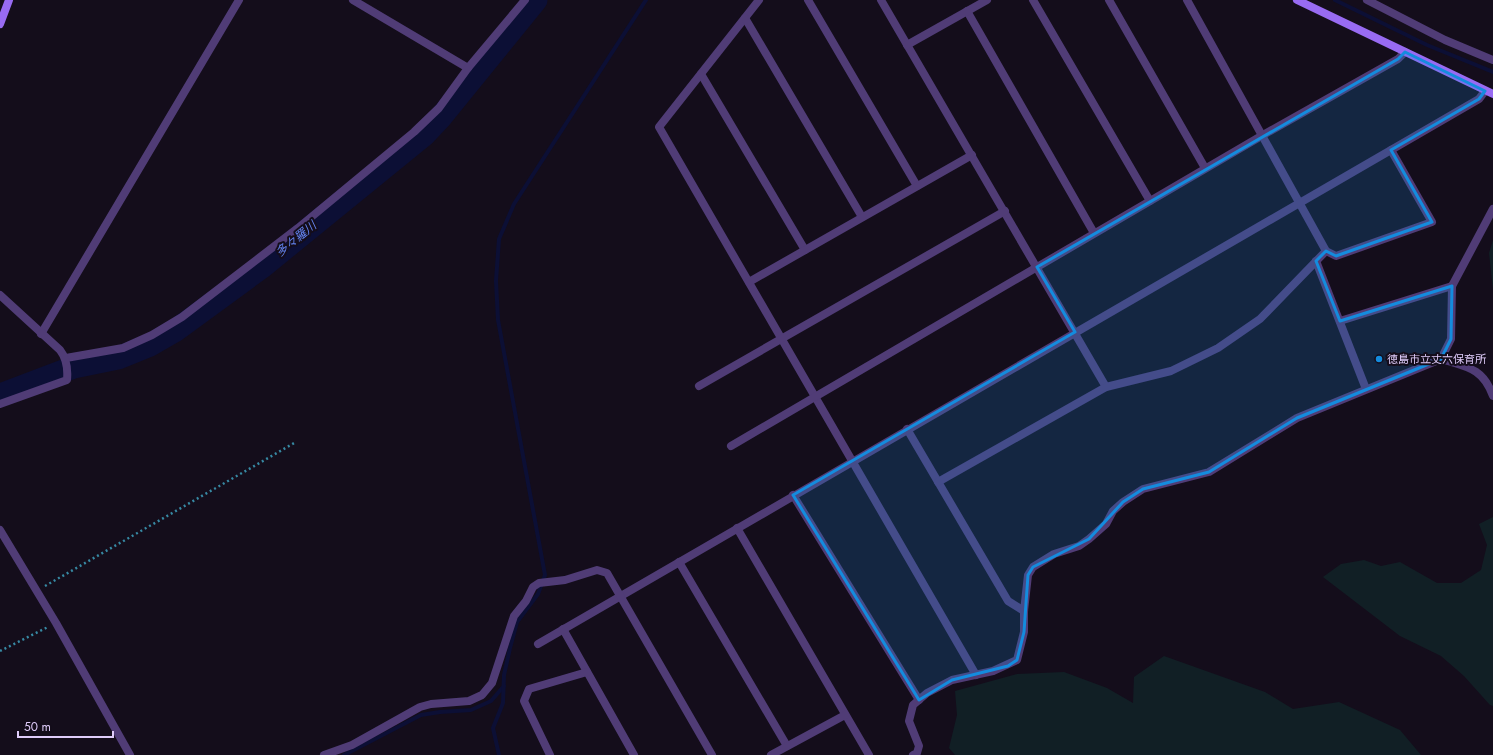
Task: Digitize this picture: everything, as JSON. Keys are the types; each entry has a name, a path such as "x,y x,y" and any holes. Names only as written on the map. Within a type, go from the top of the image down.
{"street":[{"path":"0,24 9,0"},
{"path":"41,334 239,0"},
{"path":"353,0 468,68"},
{"path":"66,361 123,348 152,335 182,317 298,228 414,132 439,108 468,68 525,0"},
{"path":"759,0 659,127 976,675"},
{"path":"808,0 917,186"},
{"path":"881,0 1106,387"},
{"path":"907,45 987,0"},
{"path":"1033,0 1150,201"},
{"path":"1109,0 1205,168"},
{"path":"1187,0 1263,135 1298,203 1326,251 1336,256 1432,222 1391,150"},
{"path":"1297,0 1493,94"},
{"path":"1368,0 1445,40 1493,60"},
{"path":"967,11 1094,233"},
{"path":"745,18 862,217"},
{"path":"731,446 1205,168 1398,59 1405,52"},
{"path":"701,74 805,250"},
{"path":"538,644 1479,99 1485,91"},
{"path":"749,282 972,155"},
{"path":"1441,360 1451,339 1452,286 1493,209"},
{"path":"699,386 1005,211"},
{"path":"938,482 1106,387 1171,371 1218,348 1260,319 1326,251"},
{"path":"1316,261 1366,389"},
{"path":"1340,321 1452,286"},
{"path":"0,295 60,350 66,361 68,376 68,380 0,404"},
{"path":"913,755 917,753 919,746 909,721 913,705 927,692 952,680 993,671 1008,666 1017,660 1024,632 1024,611 1028,575 1033,567 1054,554 1079,546 1089,539 1106,524 1113,511 1143,489 1209,472 1297,418 1441,360 1476,370 1490,388 1493,396"},
{"path":"907,429 1008,600 1024,611"},
{"path":"793,495 919,700"},
{"path":"737,528 869,755"},
{"path":"0,530 56,623 130,755"},
{"path":"679,562 787,746"},
{"path":"324,755 352,745 420,708 431,704 469,701 482,695 492,683 514,616 526,601 532,587 539,583 565,580 597,570 608,573 712,755"},
{"path":"563,630 634,755"},
{"path":"550,755 524,701 529,689 587,672"},
{"path":"771,755 845,715"}],"path":[{"path":"36,591 296,442"},
{"path":"0,650 56,623"}],"highlighted area":[{"path":"1405,52 1485,91 1479,99 1391,150 1432,222 1336,256 1326,251 1316,261 1340,321 1452,286 1451,339 1441,359 1297,418 1209,472 1143,489 1123,502 1089,539 1033,567 1028,575 1024,632 1017,660 1008,666 952,680 919,700 793,495 1075,332 1037,267 1398,59"}],"shaded area":[{"path":"1493,240 1493,290 1489,253"},
{"path":"1493,517 1493,706 1490,705 1464,676 1441,656 1400,636 1323,577 1341,564 1364,560 1381,566 1400,562 1437,583 1461,583 1481,570 1487,545 1479,524"},
{"path":"1164,656 1265,692 1293,709 1339,702 1400,730 1421,755 955,755 949,748 957,715 955,691 1017,674 1064,672 1107,688 1133,703 1134,677"}],"waterway":[{"name":"多々羅川","path":"0,395 74,367 118,358 150,345 176,330 262,267 424,135 441,117 536,0"},
{"path":"499,755 493,728 503,703 504,675 510,648 517,622 538,594 545,575 498,320 496,281 499,239 514,204 646,0"},
{"path":"1335,0 1427,45 1493,72"},
{"path":"344,755 421,715 471,710 491,701 504,686"}],"place":[{"name":"徳島市立丈六保育所","path":"1379,359"}]}
